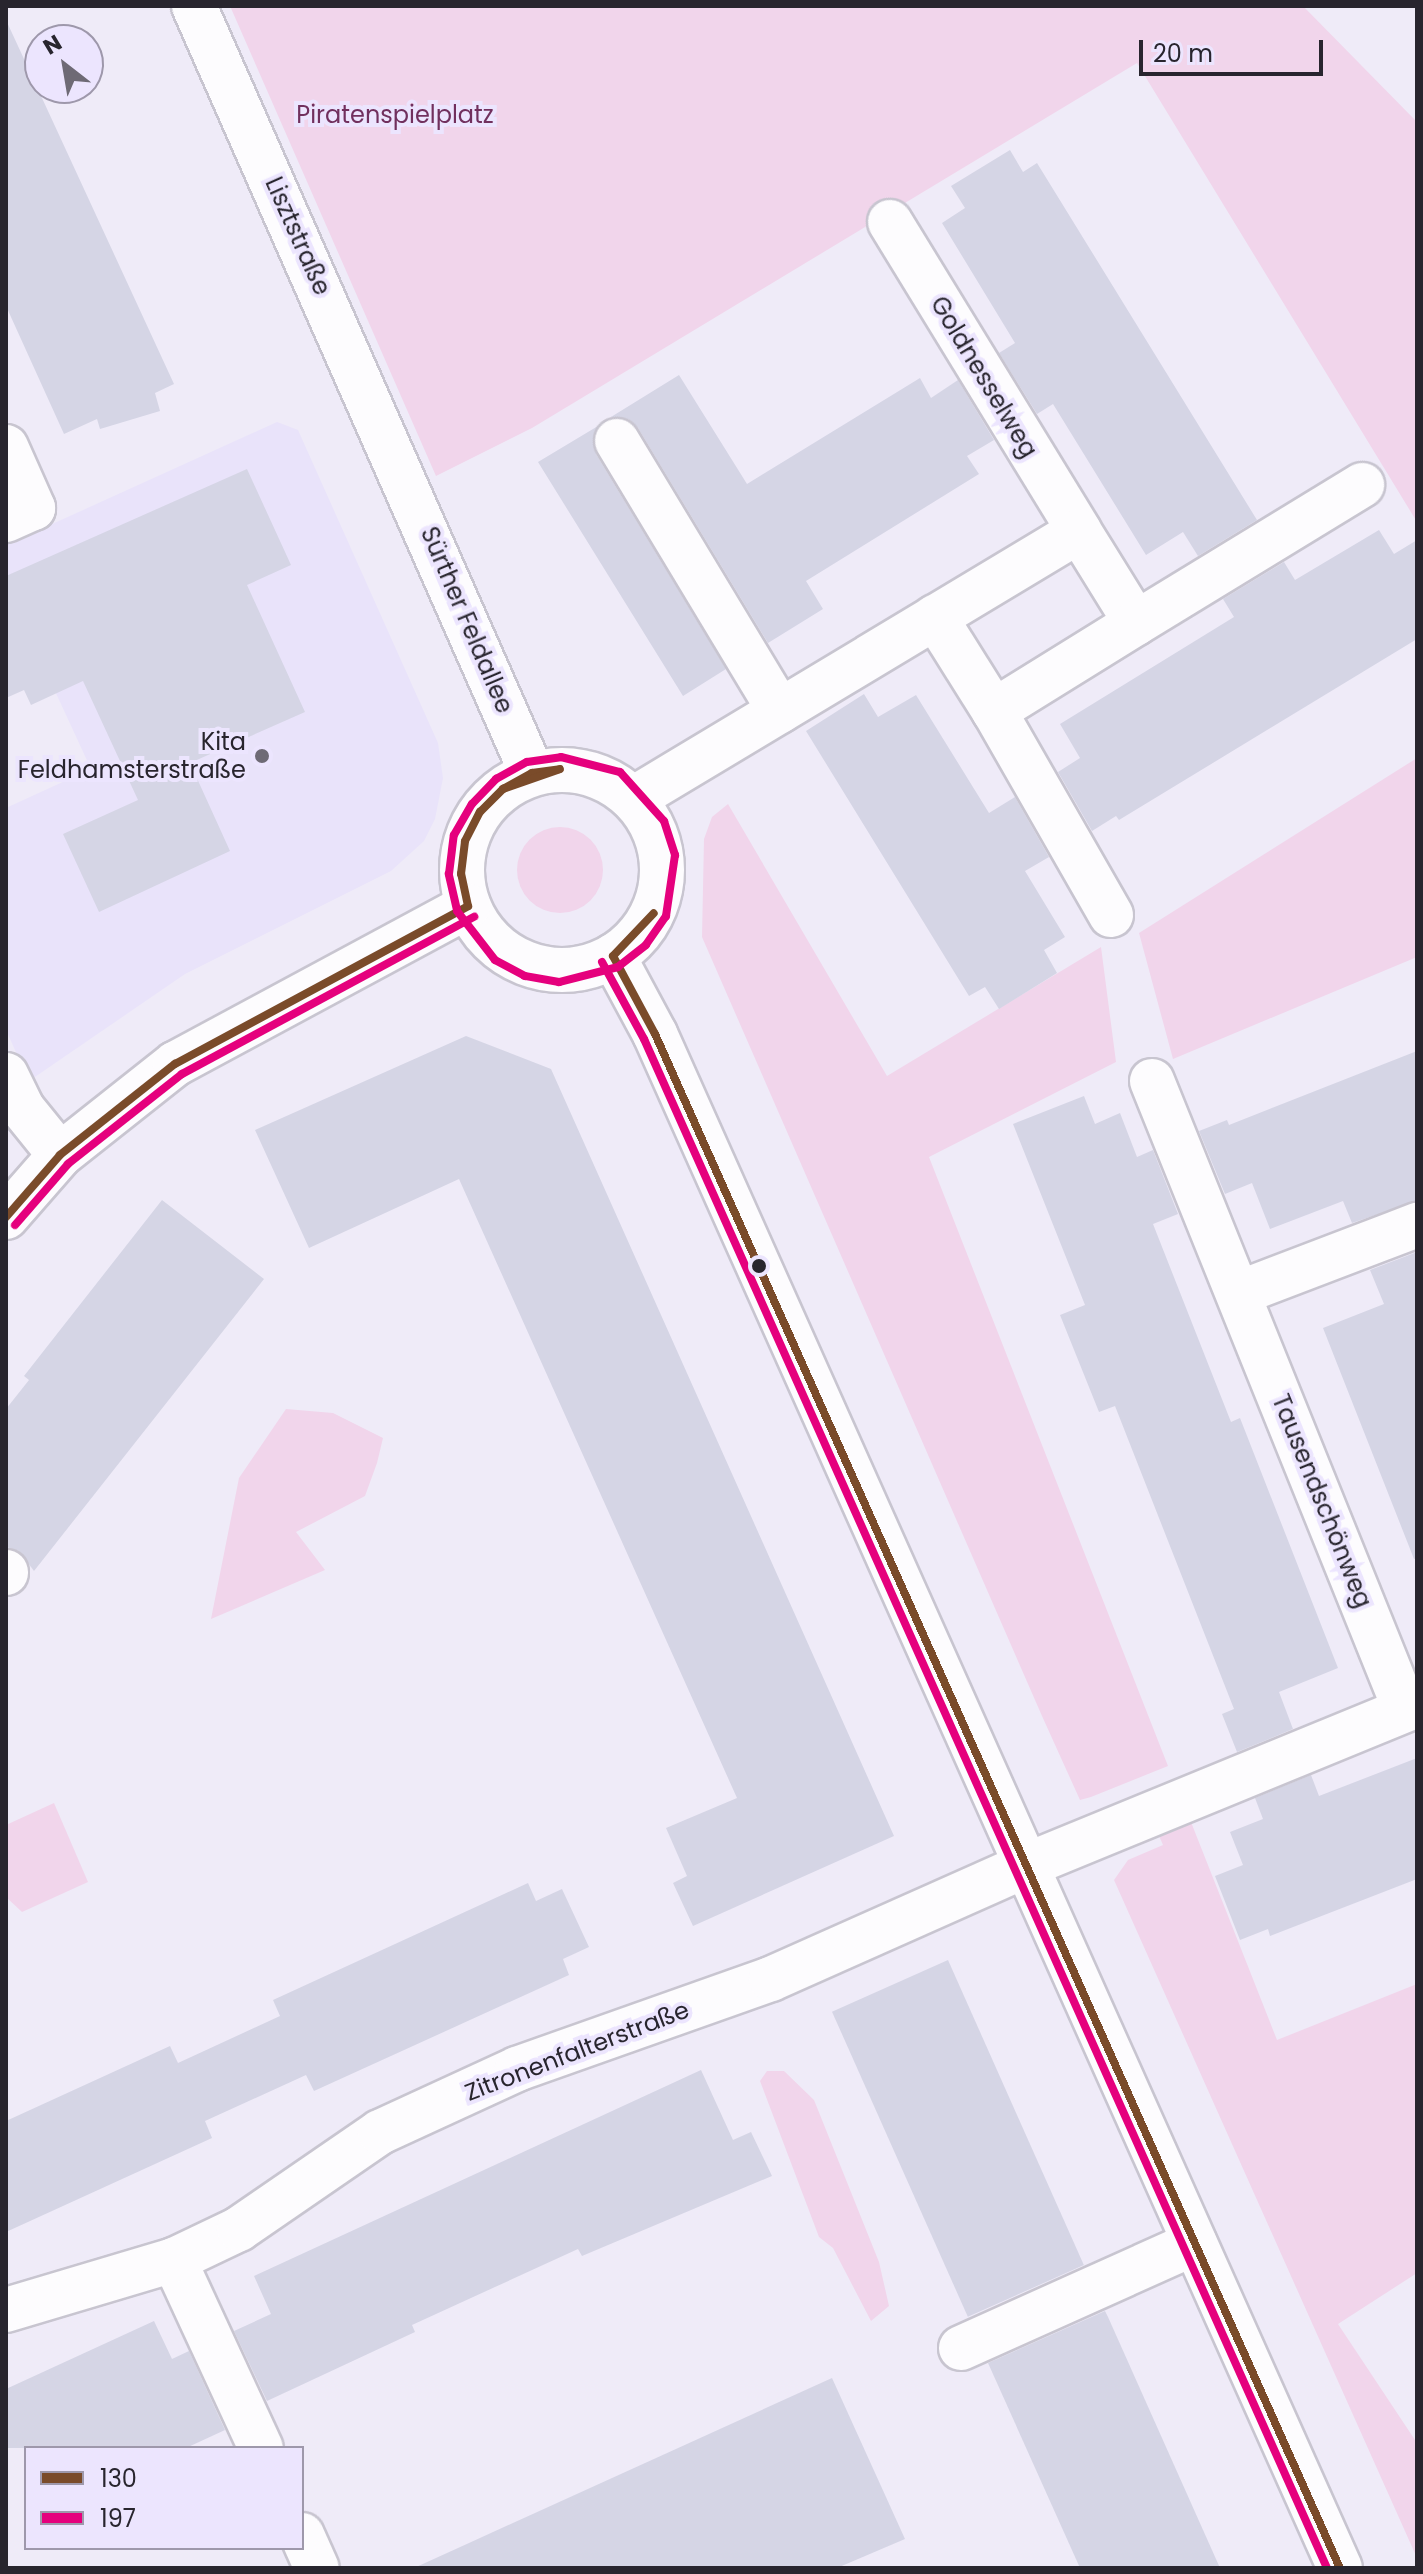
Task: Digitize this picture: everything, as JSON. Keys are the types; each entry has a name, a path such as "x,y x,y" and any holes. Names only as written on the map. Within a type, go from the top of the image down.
{"street":[{"name":"Lisztstraße","path":"194,6 402,466"},
{"name":"Goldnesselweg","path":"890,222 1136,623"},
{"path":"617,441 780,711"},
{"path":"6,447 33,508 6,520"},
{"name":"Sürther Feldallee","path":"402,466 532,773"},
{"path":"994,711 1362,485"},
{"path":"633,799 1079,531"},
{"path":"935,617 994,711 1111,915"},
{"path":"588,772 633,799 653,826 663,855 662,884 654,913 613,956 572,969 529,965 503,952 468,906 461,874 465,841 487,804 532,773 588,772"},
{"path":"6,1217 60,1155 175,1064 468,906"},
{"path":"613,956 655,1034 1340,2568"},
{"path":"6,1075 22,1108 60,1155"},
{"name":"Tausendschönweg","path":"1027,1865 1411,1707 1152,1081"},
{"path":"1239,1293 1417,1225"},
{"name":"Zitronenfalterstraße","path":"6,2310 174,2260 239,2229 394,2125 517,2069 771,1979 1027,1865"},
{"path":"961,2348 1195,2243"},
{"path":"174,2260 260,2446"},
{"path":"304,2539 317,2568"}],"shaded area":[{"name":"Kita Feldhamsterstraße","path":"277,422 298,430 438,743 443,778 435,819 424,841 391,871 185,974 29,1081 6,1030 6,808 91,769 6,585 6,545"}],"green space":[{"name":"Piratenspielplatz","path":"230,6 1303,6 1417,122 1417,522 1137,63 532,428 436,476"},
{"path":"1417,758 1417,957 1173,1059 1139,933"},
{"path":"728,804 887,1076 1101,947 1116,1062 929,1157 1168,1766 1080,1800 702,937 704,839 712,817"},
{"path":"560,827 576,831 590,840 599,854 603,870 599,886 590,900 576,909 560,913 544,909 530,900 521,886 517,870 521,854 530,840 544,831"},
{"path":"286,1409 333,1413 383,1438 377,1463 365,1496 296,1532 325,1570 211,1619 239,1478"},
{"path":"54,1803 88,1882 22,1912 6,1897 6,1825"},
{"path":"1189,1817 1277,2040 1417,1984 1417,2273 1338,2324 1417,2443 1417,2558 1114,1880 1128,1860 1163,1845 1156,1829"},
{"path":"767,2071 784,2071 814,2100 879,2262 889,2306 871,2321 833,2248 819,2237 760,2081"}],"building":[{"path":"6,20 24,59 24,104 45,104 174,384 155,393 160,411 100,429 97,419 64,434 6,306"},
{"path":"1010,150 1023,172 1037,163 1257,520 1198,556 1183,532 1146,555 1053,404 1037,414 999,353 1015,343 942,223 965,208 951,186"},
{"path":"679,375 747,484 920,378 931,398 958,380 994,440 967,456 979,474 806,581 823,609 768,643 638,428 628,419 611,417"},
{"path":"598,426 596,454 726,669 683,696 538,462"},
{"path":"247,469 291,565 247,585 305,712 190,763 230,851 99,912 63,834 138,800 83,681 31,705 24,690 6,698 6,576"},
{"path":"1379,530 1394,554 1417,540 1417,639 1119,820 1116,816 1092,831 1058,772 1080,758 1060,724 1234,617 1223,599 1284,562 1295,580"},
{"path":"864,694 878,717 916,695 989,813 1015,797 1049,857 1025,871 1065,937 1044,950 1057,973 999,1009 985,987 969,996 806,731"},
{"path":"466,1036 551,1069 894,1836 693,1926 673,1883 687,1876 666,1828 737,1798 459,1179 309,1248 255,1130"},
{"path":"1417,1051 1417,1201 1352,1223 1343,1201 1270,1229 1252,1183 1225,1194 1199,1131 1227,1120 1229,1125"},
{"path":"1084,1096 1095,1124 1120,1113 1137,1157 1153,1150 1178,1214 1153,1224 1231,1422 1240,1418 1338,1668 1279,1692 1293,1729 1237,1752 1222,1714 1234,1709 1115,1406 1099,1412 1060,1315 1085,1305 1013,1124"},
{"path":"162,1200 264,1279 34,1571 19,1551 6,1547 6,1409 29,1380 24,1376"},
{"path":"1417,1252 1417,1558 1414,1559 1323,1328 1384,1304 1370,1270"},
{"path":"1417,1758 1417,1879 1270,1936 1268,1929 1240,1940 1215,1876 1243,1865 1230,1832 1263,1819 1255,1798 1311,1775 1319,1796"},
{"path":"528,1883 536,1901 562,1889 589,1947 563,1959 569,1975 314,2091 306,2075 205,2121 212,2138 6,2232 6,2121 170,2046 178,2063 280,2016 273,2000"},
{"path":"948,1960 1084,2265 968,2317 832,2012"},
{"path":"701,2070 733,2140 751,2132 772,2176 582,2256 578,2249 412,2325 415,2332 267,2401 234,2331 271,2314 254,2276"},
{"path":"1105,2311 1220,2568 1080,2568 988,2363"},
{"path":"154,2321 172,2359 189,2351 225,2430 190,2446 6,2448 6,2389"},
{"path":"832,2378 905,2539 837,2568 414,2568"}],"transit line":[{"name":"197","path":"457,910 449,874 454,835 472,804 496,779 527,762 561,757 620,772 664,821 675,855 666,916 646,945 618,967 559,982 525,976 495,960 457,911"},
{"name":"130","path":"503,789 532,773 560,769"},
{"name":"130","path":"503,789 560,769"},
{"name":"130","path":"468,906 461,874 465,841 480,812 503,789"},
{"name":"130","path":"6,1217 60,1155 175,1064 468,906"},
{"name":"130","path":"613,956 654,913"},
{"name":"197","path":"15,1225 68,1164 182,1074 474,917"},
{"name":"130","path":"613,956 655,1034 1340,2568"},
{"name":"197","path":"602,962 644,1039 1327,2568"}],"place":[{"name":"Kita Feldhamsterstraße","path":"262,756"}]}
